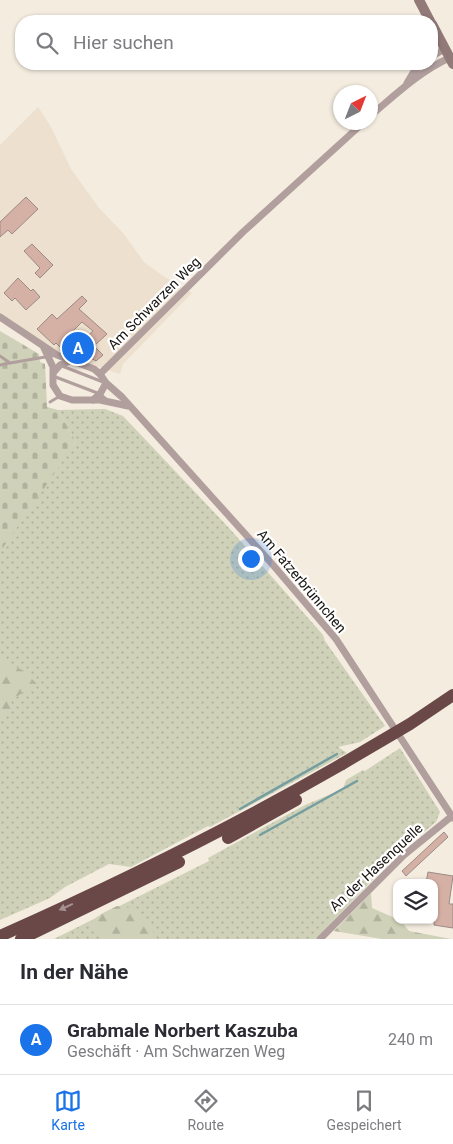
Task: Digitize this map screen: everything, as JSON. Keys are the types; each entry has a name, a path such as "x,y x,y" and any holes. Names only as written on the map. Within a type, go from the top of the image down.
{"highway":[{"path":"21,939 143,881 266,818 453,696"},
{"path":"0,936 122,881 193,846 344,767 453,704"}],"main road":[{"path":"420,0 426,15"},
{"path":"438,38 449,57"}],"street":[{"path":"405,86 416,70"},
{"path":"378,109 428,70"},
{"name":"Am Schwarzen Weg","path":"100,374 243,232 355,130"},
{"path":"0,317 57,355 87,366 100,374"},
{"path":"42,346 49,357 54,374 55,390 60,396 72,400 108,401 128,406"},
{"path":"54,374 60,365 70,361"},
{"name":"Am Fatzerbrünnchen","path":"100,374 106,383 122,397 128,406 273,565 336,639 452,817"},
{"path":"93,400 100,394 106,383"},
{"name":"An der Hasenquelle","path":"320,939 404,855 452,817"}],"lane":[{"path":"0,365 57,355"},
{"path":"0,356 10,363"},
{"path":"60,365 106,383"},
{"path":"54,374 100,394 108,401"},
{"path":"50,402 60,396"}],"shaded area":[{"path":"38,107 51,127 71,169 99,208 123,233 144,262 192,293 123,364 120,374 74,359 55,350 0,313 0,145"}],"green space":[{"path":"0,331 39,354 40,362 45,364 47,407 58,410 76,442 0,552"},
{"path":"105,409 123,416 229,528 323,635 325,641 385,726 360,742 338,747 347,753 131,867 109,864 65,887 50,898 0,920 0,536 76,442 58,410"},
{"path":"0,659 24,671 37,684 11,700 13,709 0,722"},
{"path":"400,748 440,812 436,822 398,854 315,939 54,939 209,861 208,858 305,805 343,789 346,780 363,770 365,771"},
{"path":"371,893 372,908 393,917 393,924 403,924 409,931 451,939 382,939 334,931"},
{"path":"117,906 130,908 140,916 157,939 100,939 91,922 101,914"}],"building":[{"path":"26,197 38,209 12,234 8,230 0,237 0,222"},
{"path":"32,244 53,265 40,278 35,273 40,268 24,251"},
{"path":"18,278 40,297 26,310 15,298 12,301 4,293"},
{"path":"82,296 87,301 79,309 107,334 94,346 103,355 96,361 84,352 79,357 66,343 61,348 56,343 54,345 37,329 52,314 57,319","holes":["82,322 93,331 80,343 71,333"]},
{"path":"444,832 448,837 406,876 402,871"},
{"path":"428,872 453,876 449,904 453,904 453,928 434,925 438,924 438,879 427,879"}],"waterway":[{"path":"240,809 337,754"},
{"path":"260,835 357,781"}],"place":[{"name":"Grabmale Norbert Kaszuba","path":"78,348"}]}
